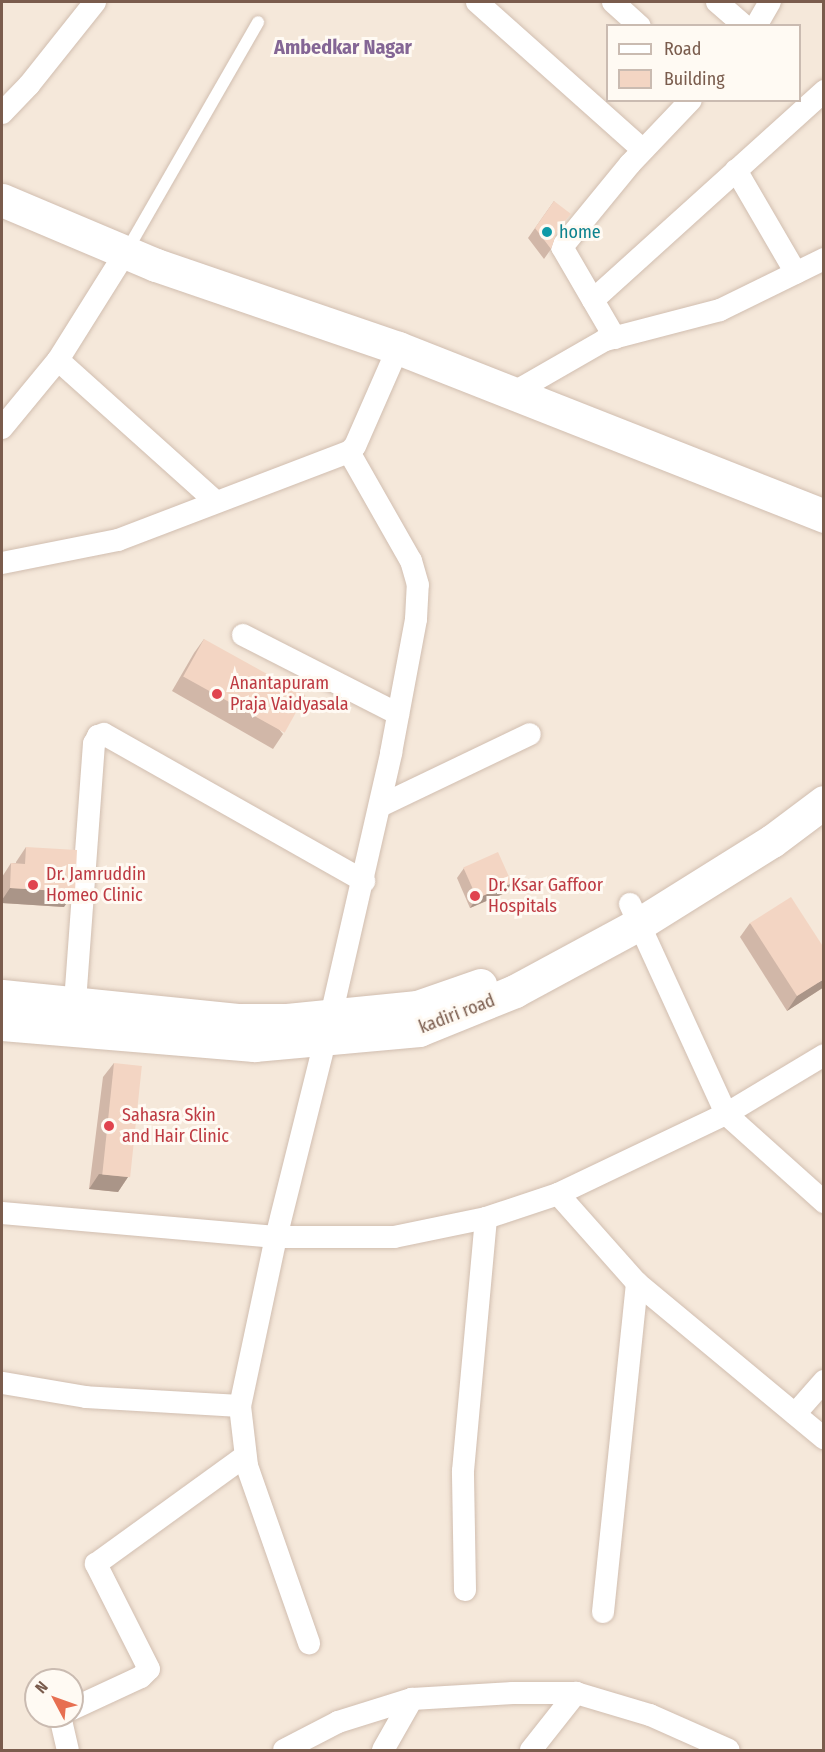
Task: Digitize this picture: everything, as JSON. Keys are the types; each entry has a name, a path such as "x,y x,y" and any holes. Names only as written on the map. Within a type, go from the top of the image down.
{"main road":[{"path":"5,208 125,253 398,348 824,516"},
{"name":"kadiri road","path":"2,996 401,1034 445,1023 515,991 635,914 824,779"},
{"name":"kadiri road","path":"635,914 772,841 824,802"},
{"name":"kadiri road","path":"2,1024 254,1045 328,1028"}],"street":[{"path":"2,113 29,85 95,2"},
{"path":"477,2 643,150"},
{"path":"613,2 638,24"},
{"path":"717,2 743,24"},
{"path":"757,24 770,2"},
{"path":"593,300 824,91"},
{"path":"615,338 562,247 643,150 689,102"},
{"path":"736,170 796,273"},
{"path":"2,428 58,360 125,253"},
{"path":"511,394 615,338 720,310 824,259"},
{"path":"2,563 118,540 349,452 355,446 398,348"},
{"path":"58,360 216,502"},
{"path":"309,1643 244,1456 240,1406 276,1237 364,881 416,619 418,585 411,561 349,452"},
{"path":"243,635 398,714"},
{"path":"75,1002 94,744 98,736 104,734 364,881"},
{"path":"380,806 530,734"},
{"path":"635,914 726,1114 824,1202"},
{"path":"2,1213 276,1237 394,1237 486,1218 558,1194 726,1114 824,1055"},
{"path":"558,1194 638,1283 824,1437"},
{"path":"465,1590 463,1471 486,1218"},
{"path":"603,1612 638,1283"},
{"path":"795,1414 824,1382"},
{"path":"2,1383 86,1397 240,1406"},
{"path":"84,1703 141,1677 149,1669 96,1564 244,1456"},
{"path":"531,1750 576,1693"},
{"path":"284,1750 338,1722 412,1699 576,1693 650,1715 729,1750"},
{"path":"384,1750 412,1699"},
{"path":"63,1728 68,1750"}],"lane":[{"path":"125,253 258,22"}],"shaded area":[{"path":"2,2 823,2 823,1750 2,1750"}],"building":[{"path":"554,201 571,214 558,229 551,249 535,228"},
{"path":"204,639 305,695 285,733 183,677"},
{"path":"26,847 77,850 75,892 10,888 11,863 25,864"},
{"path":"498,852 512,883 477,899 463,867"},
{"path":"791,897 824,948 824,979 797,996 750,923"},
{"path":"114,1063 142,1066 130,1177 102,1174"}],"place":[{"name":"home","path":"547,232"},
{"name":"Anantapuram Praja Vaidyasala","path":"217,694"},
{"name":"Dr. Jamruddin Homeo Clinic","path":"33,885"},
{"name":"Dr. Ksar Gaffoor Hospitals","path":"475,896"},
{"name":"Sahasra Skin and Hair Clinic","path":"109,1126"}],"district":[{"name":"Ambedkar Nagar","path":"343,47"}]}
